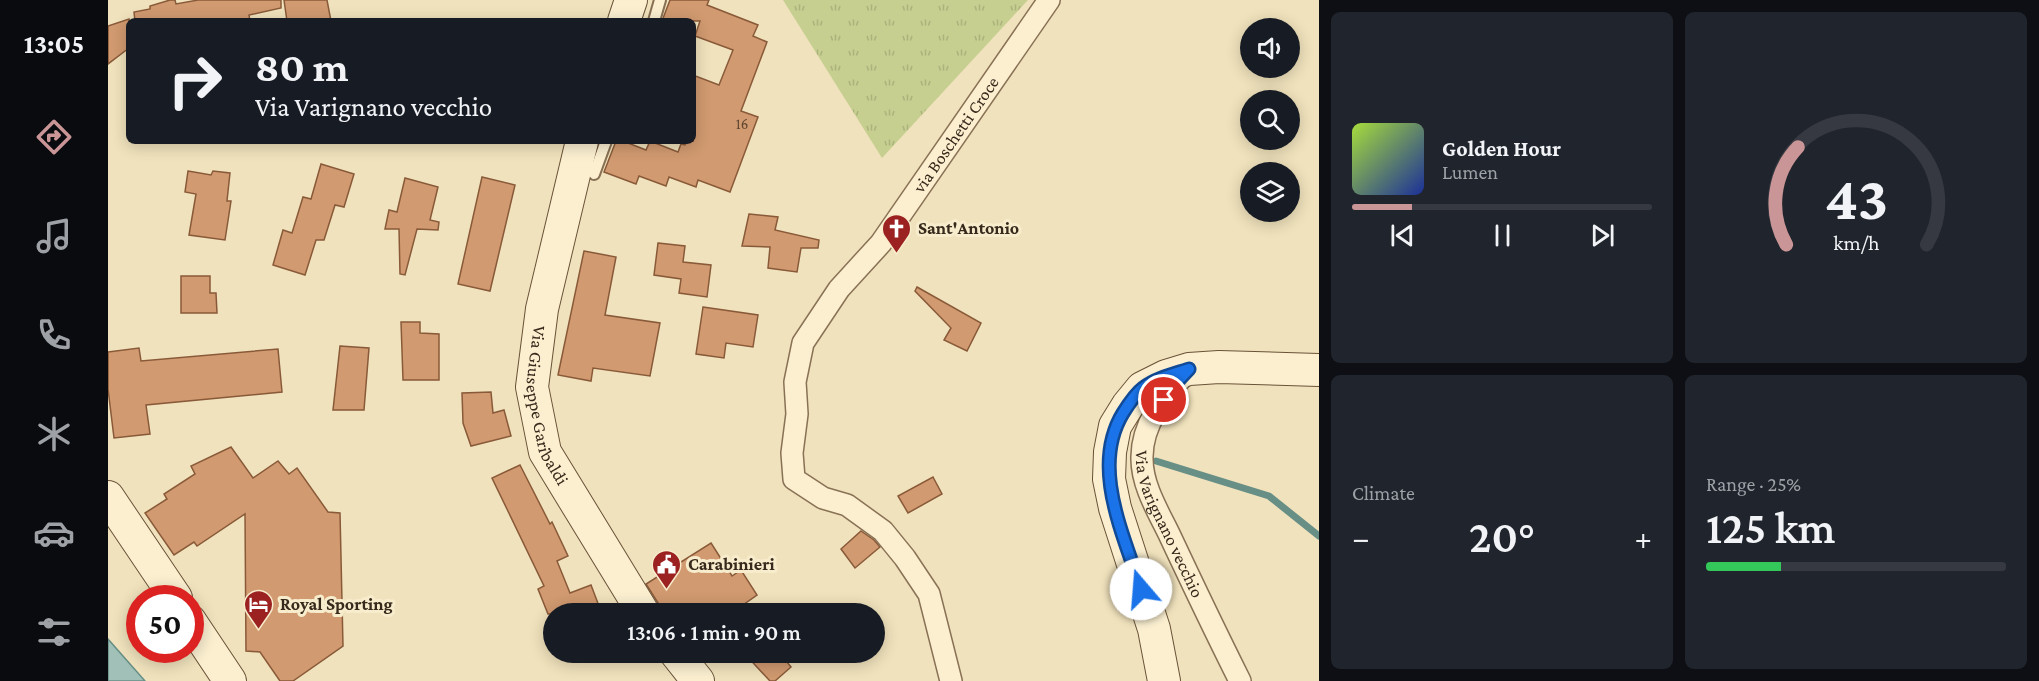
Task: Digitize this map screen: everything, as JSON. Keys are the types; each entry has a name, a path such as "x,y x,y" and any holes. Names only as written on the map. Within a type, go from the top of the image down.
{"street":[{"path":"625,18 631,0"},
{"name":"via Boschetti Croce","path":"951,681 929,594 905,558 883,531 847,505 823,498 794,479 792,453 797,414 795,382 803,343 818,319 839,289 881,243 1049,0"},
{"name":"Via Giuseppe Garibaldi","path":"581,144 542,309 532,387 545,452 637,603"},
{"path":"1164,681 1154,629 1115,508 1109,479 1110,452 1115,426 1142,388 1166,376 1189,369 1219,367 1319,370"},
{"name":"Via Varignano vecchio","path":"1189,369 1173,386 1154,413 1145,434 1142,460 1146,485 1211,625 1240,681"},
{"path":"108,497 167,585"},
{"path":"204,642 230,681"},
{"path":"684,663 698,681"}],"lane":[{"path":"655,18 660,0"},
{"path":"594,174 605,144"}],"green space":[{"path":"783,0 1028,0 882,158"}],"water":[{"path":"108,639 126,659 126,663 129,663 145,681 108,681"}],"building":[{"path":"170,0 175,0 176,4 198,0 281,0 281,8 249,15 250,18 135,18 134,12 150,9 150,6"},
{"path":"284,0 327,0 330,18 287,18"},
{"path":"670,0 709,0 707,5 758,25 753,36 767,42 741,111 758,117 730,192 698,180 696,187 669,177 666,186 639,176 636,184 604,172 615,144 631,144 646,150 649,144 658,144 678,152 681,144 696,144 696,76 719,85 733,50 696,36 700,21 696,21 696,18 663,18"},
{"path":"126,20 126,50 108,64 108,26"},
{"path":"321,164 354,174 344,207 335,205 324,240 316,240 305,275 273,265 283,230 292,233 303,197 311,199"},
{"path":"188,171 211,175 213,171 230,173 227,201 231,201 225,240 189,235 196,194 185,192"},
{"path":"482,177 515,185 490,291 458,284"},
{"path":"405,178 438,187 430,220 439,222 438,230 417,229 405,275 400,274 399,229 385,229 389,210 397,212"},
{"path":"749,214 778,217 775,230 819,240 818,248 801,248 797,272 768,268 770,247 742,246"},
{"path":"658,243 685,246 683,262 711,265 707,297 679,293 681,279 654,275"},
{"path":"584,251 616,257 605,315 660,323 650,376 593,368 591,381 558,375"},
{"path":"181,276 210,276 210,293 216,293 217,313 181,313"},
{"path":"917,287 981,323 967,351 944,340 951,328 915,291"},
{"path":"703,307 758,315 753,347 726,343 724,358 696,354"},
{"path":"401,322 420,322 420,333 439,334 439,380 403,380"},
{"path":"340,346 369,348 364,410 333,410"},
{"path":"139,348 141,361 278,349 282,392 146,405 150,434 114,438 108,389 108,352"},
{"path":"491,392 493,413 504,410 511,436 471,446 463,423 462,393"},
{"path":"231,447 253,478 278,461 289,474 297,468 328,512 340,513 343,646 293,681 280,681 260,652 246,651 245,514 197,546 194,542 174,555 145,513 167,499 164,494 195,474 191,466"},
{"path":"520,465 568,556 557,561 570,593 591,585 598,603 544,603 538,589 544,586 492,478"},
{"path":"933,477 942,494 908,513 898,496"},
{"path":"861,531 880,547 855,568 841,549"},
{"path":"711,543 732,576 741,570 757,595 746,603 658,603 646,584"},
{"path":"753,663 788,663 791,667 775,681 770,681"}],"waterway":[{"path":"1156,461 1269,496 1319,536"}],"place":[{"name":"Sant'Antonio","path":"897,254"},
{"name":"Carabinieri","path":"667,590"},
{"name":"Royal Sporting","path":"259,630"}],"route":[{"path":"1141,589 1115,508 1109,479 1110,452 1115,426 1142,388 1166,376 1189,369 1164,400"}]}
